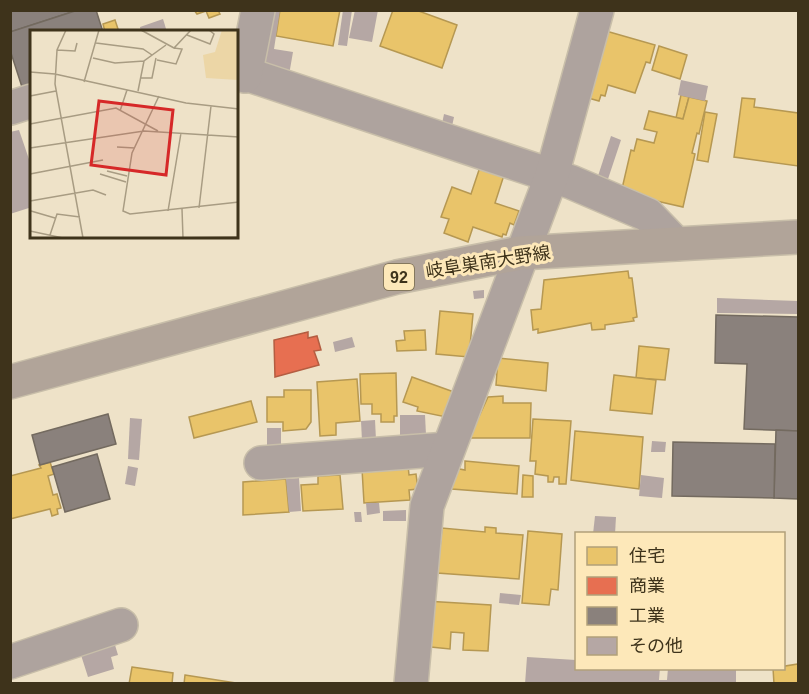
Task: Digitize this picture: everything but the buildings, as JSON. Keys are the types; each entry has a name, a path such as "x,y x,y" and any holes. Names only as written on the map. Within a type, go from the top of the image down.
{"main road":[{"name":"岐阜巣南大野線","path":"10,382 397,277 520,253 798,237"}],"street":[{"path":"258,10 241,74 552,175 648,215 676,244"},
{"path":"411,684 422,533 427,506 520,253 552,175 597,10"},
{"path":"10,108 30,102"},
{"path":"261,463 448,449"},
{"path":"10,662 121,625"}]}
